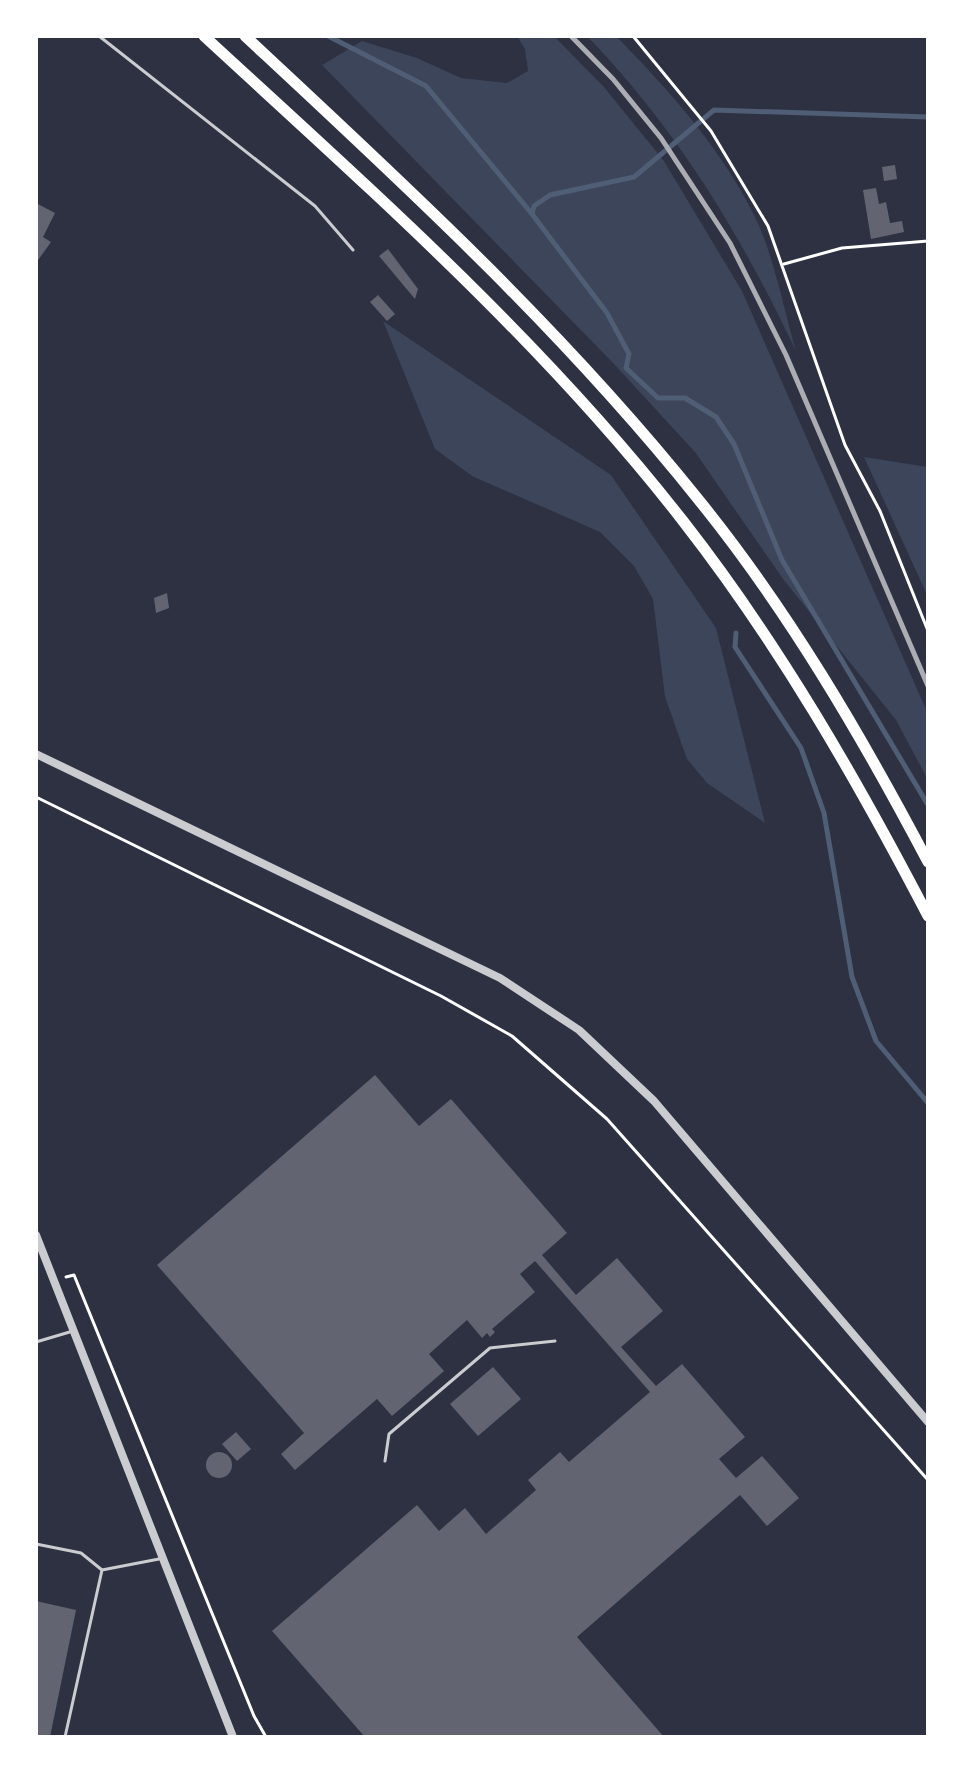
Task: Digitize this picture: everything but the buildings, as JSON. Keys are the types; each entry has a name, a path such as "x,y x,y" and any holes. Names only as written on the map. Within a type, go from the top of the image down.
{"highway":[{"path":"204,36 387,203 529,344 674,510 765,634 815,710 928,916"},
{"path":"245,36 531,308 629,415 700,501 772,599 836,697 928,862"}],"street":[{"path":"36,754 500,978 579,1030 654,1101 928,1422"},
{"path":"36,1236 233,1737"}],"lane":[{"path":"99,36 315,206 353,250"},
{"path":"36,1342 73,1331"},
{"path":"385,1461 389,1434 490,1348 555,1341"},
{"path":"36,1544 81,1553 102,1570"},
{"path":"102,1570 163,1558"},
{"path":"65,1737 102,1570"}],"path":[{"path":"633,36 711,131 762,215 784,264 845,445 880,511 928,631"},
{"path":"784,264 842,248 928,241"},
{"path":"36,797 441,996 512,1036 607,1119 928,1480"},
{"path":"54,1282 74,1275 195,1577 254,1716 266,1737"}],"shaded area":[{"path":"517,36 554,36 604,87 664,161 742,291 928,714 928,780 896,720 783,579 695,452 613,363 322,65 362,41 417,58 461,78 507,83 528,71 525,49"},
{"path":"587,36 616,36 674,98 726,166 761,230 796,351 752,265 705,185 650,109"},
{"path":"383,321 611,475 716,628 765,823 707,783 687,759 665,697 653,599 634,566 600,532 472,476 435,449"},
{"path":"864,457 928,467 928,597"}],"waterway":[{"path":"328,36 426,86 532,214 607,313 629,354 626,368 658,398 685,398 716,417 734,444 782,560 928,805"},
{"path":"532,214 534,206 550,195 634,177 714,110 928,117"},
{"path":"736,633 735,647 801,748 824,813 852,977 876,1041 928,1103"}],"railway":[{"path":"571,36 613,79 661,138 730,243 786,355 928,686"}]}
